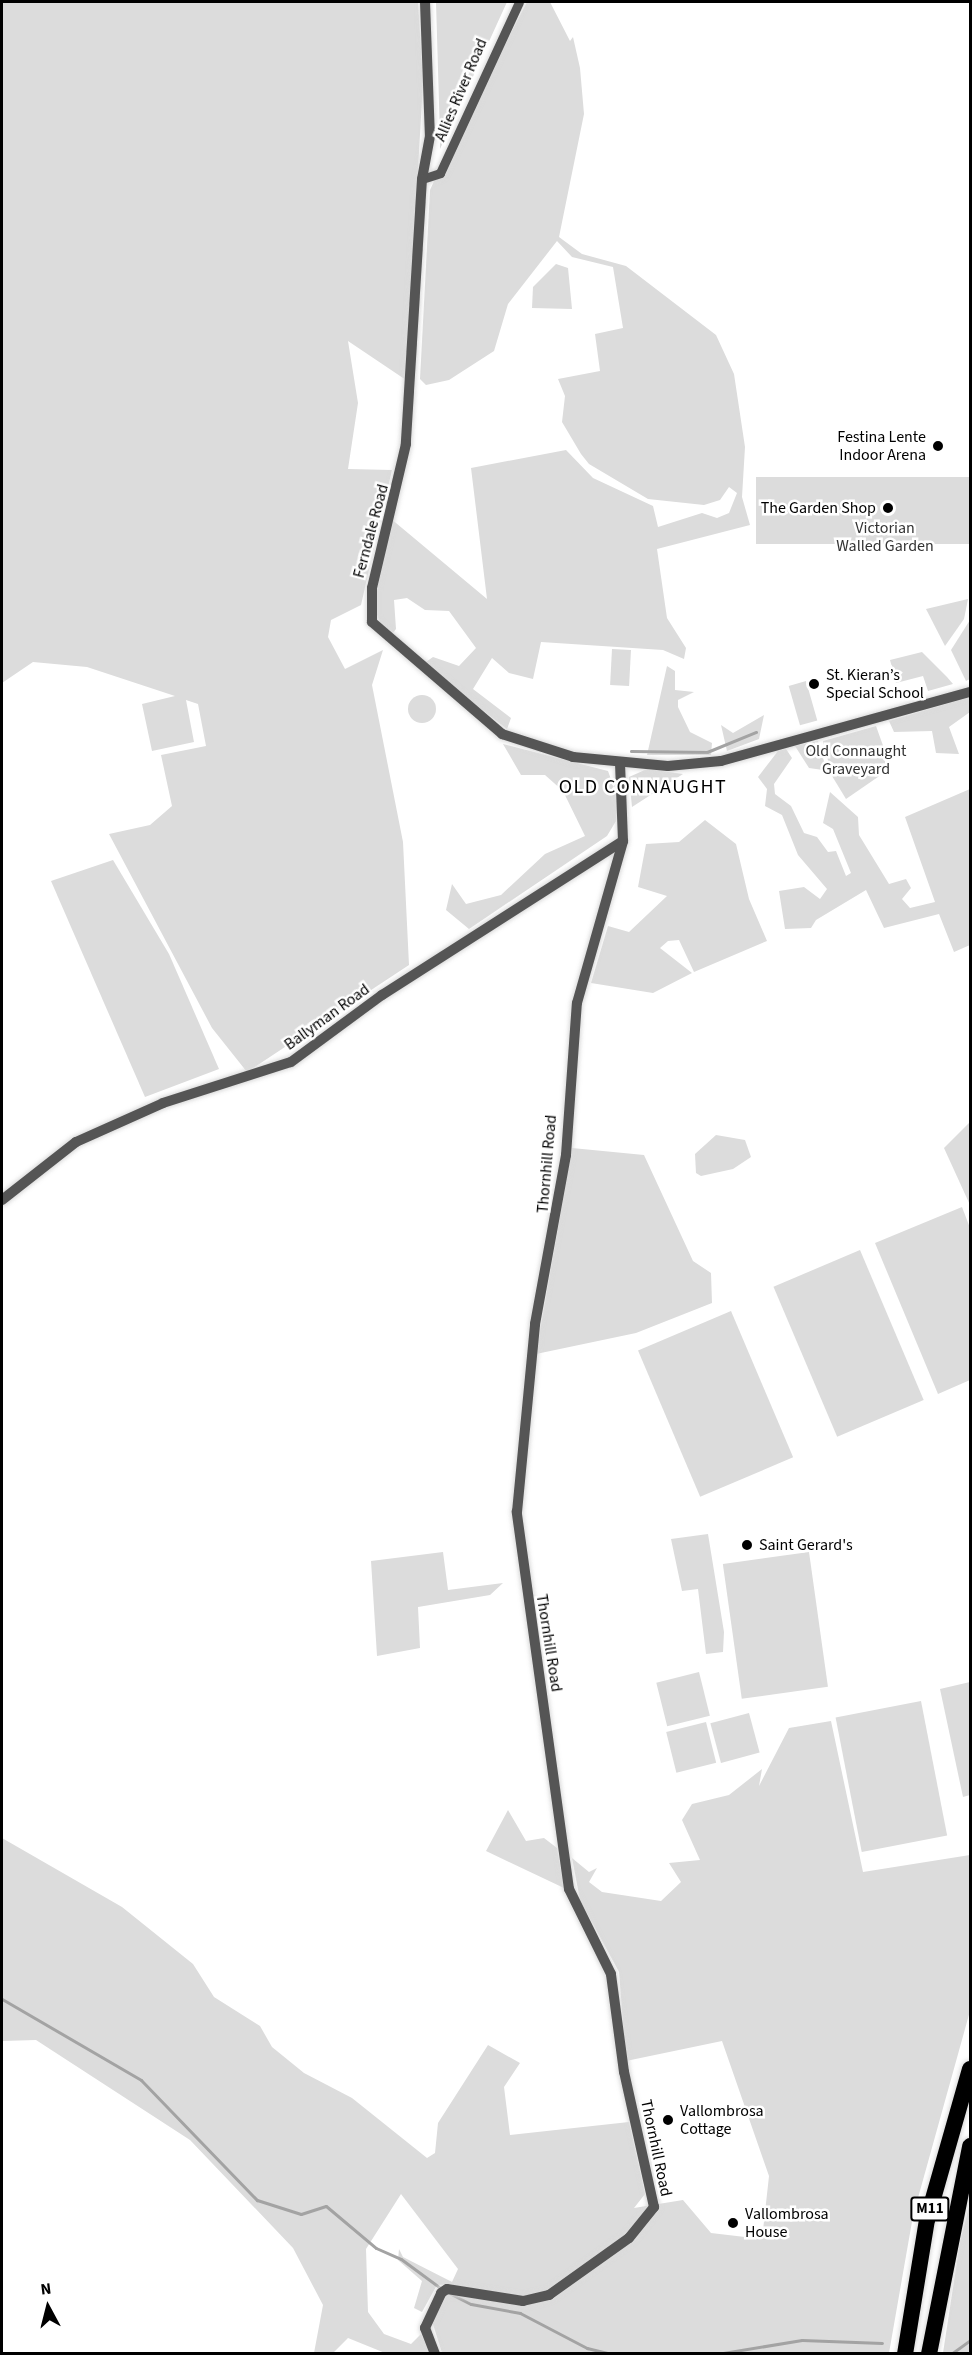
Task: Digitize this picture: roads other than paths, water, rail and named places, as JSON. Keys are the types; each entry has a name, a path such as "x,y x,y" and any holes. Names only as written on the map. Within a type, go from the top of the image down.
{"highway":[{"name":"M11","path":"905,2354 927,2220 970,2069"},
{"name":"M11","path":"929,2354 970,2146"}],"street":[{"name":"Ferndale Road","path":"425,2 430,136 422,178 406,444 372,588 372,622 502,734 573,757 686,766 771,747 970,692"},
{"name":"Allies River Road","path":"422,178 440,173 519,2"},
{"name":"Thornhill Road","path":"435,2354 424,2328 436,2299 447,2289 523,2301 549,2295 629,2238 654,2207 624,2072 611,1974 569,1888 559,1789 517,1528 534,1324 566,1155 577,1003 623,841 620,762"},
{"name":"Ballyman Road","path":"2,1200 76,1142 163,1103 291,1062 382,995 623,841"}],"waterway":[{"path":"631,751 707,752 756,732"},
{"path":"2,1999 141,2080 257,2200 301,2214 326,2206 376,2248 401,2259 443,2290"},
{"path":"451,2294 471,2304 520,2313 587,2348 611,2354"},
{"path":"717,2354 802,2340 882,2343"},
{"path":"951,2354 970,2340"}],"place":[{"name":"Festina Lente Indoor Arena","path":"938,446"},
{"name":"The Garden Shop","path":"888,508"},
{"name":"St. Kieran’s Special School","path":"814,684"},
{"name":"Saint Gerard's","path":"747,1545"},
{"name":"Vallombrosa Cottage","path":"668,2120"},
{"name":"Vallombrosa House","path":"733,2223"}],"district":[{"name":"OLD CONNAUGHT","path":"643,787"}],"park label":[{"name":"Victorian Walled Garden","path":"885,537"},
{"name":"Old Connaught Graveyard","path":"856,760"}]}
